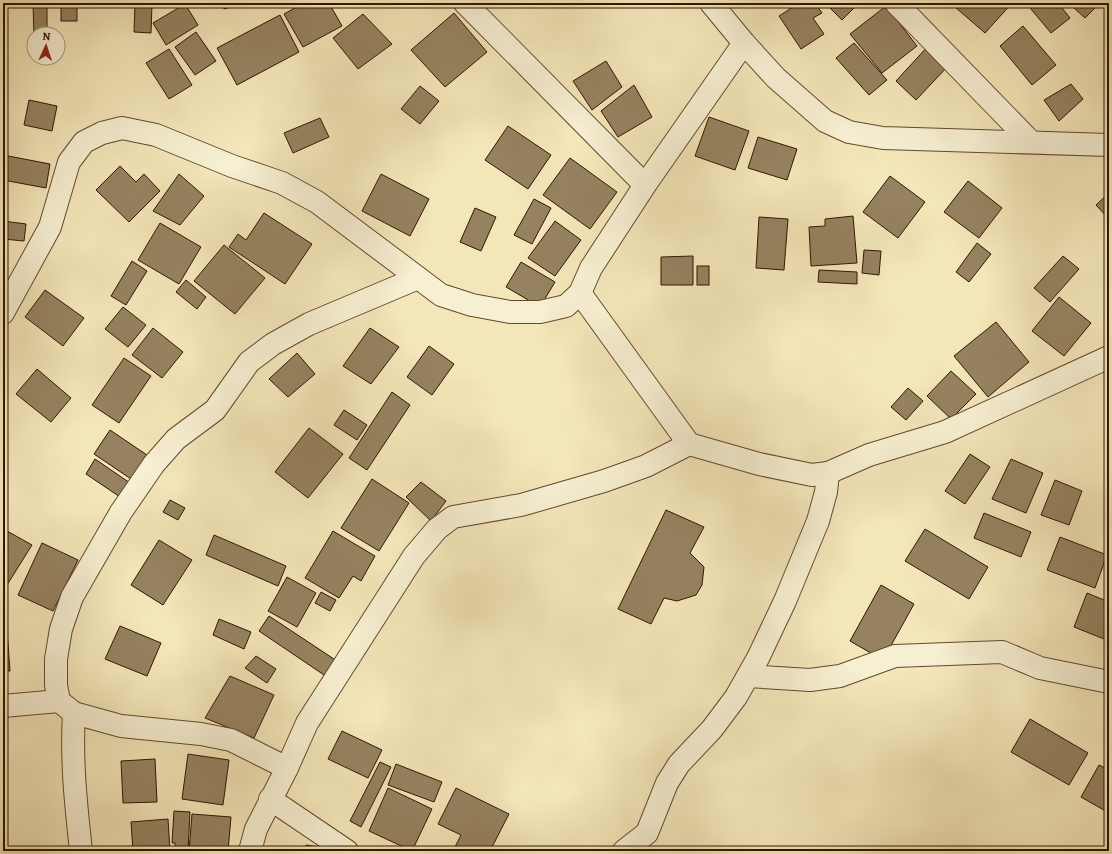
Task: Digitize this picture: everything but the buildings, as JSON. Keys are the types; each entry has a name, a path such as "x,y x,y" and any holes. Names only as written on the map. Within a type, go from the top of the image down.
{"street":[{"path":"465,3 645,185"},
{"path":"711,3 744,43 776,78 825,121 849,132 883,138 1109,145"},
{"path":"896,3 1030,142"},
{"path":"3,313 50,227 69,162 84,142 102,132 122,128 156,135 232,166 282,183 317,202 441,295 472,305 510,312 540,312 566,306 580,293 591,268 645,185 744,43"},
{"path":"81,851 73,775 72,742 66,707 56,685 56,659 61,628 72,597 121,512 154,464 176,439 214,410 249,362 273,344 309,324 418,278"},
{"path":"580,293 689,444 759,464 812,475 828,473 869,455 945,432 1109,357"},
{"path":"250,851 256,829 287,768 307,722 414,556 437,529 453,517 521,505 604,481 646,466 689,444"},
{"path":"624,851 647,833 666,783 679,764 712,730 736,697 748,676 771,633 809,543 826,492 828,473"},
{"path":"748,676 810,680 840,676 895,656 1002,652 1040,668 1109,682"},
{"path":"3,706 66,707 121,726 201,734 232,740 287,768"},
{"path":"270,799 348,851"}]}
